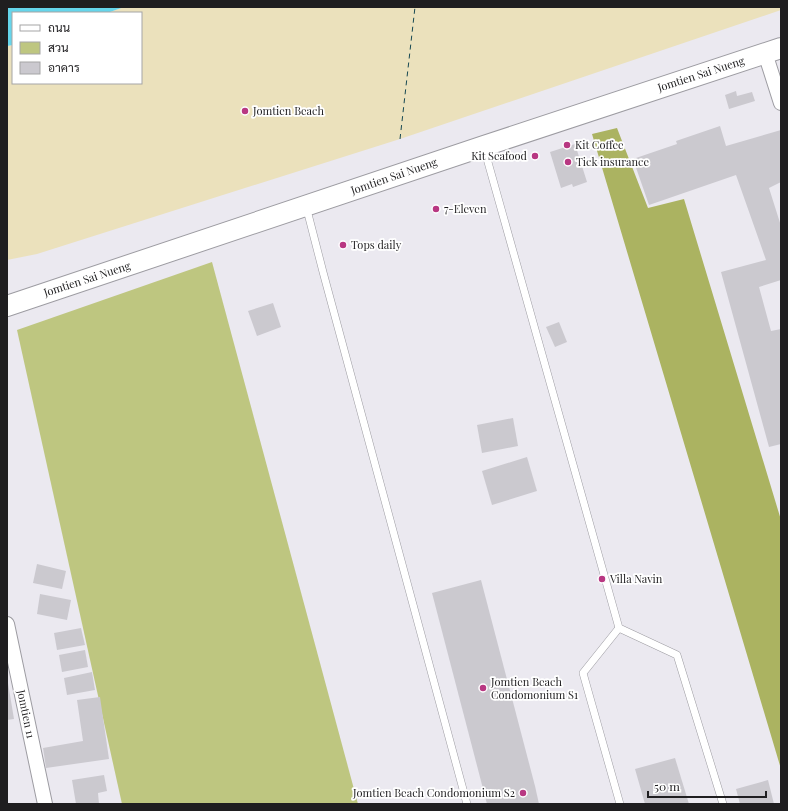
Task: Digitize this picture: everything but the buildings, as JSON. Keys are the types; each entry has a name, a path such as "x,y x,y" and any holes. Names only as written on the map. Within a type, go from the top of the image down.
{"street":[{"path":"773,51 781,103"},
{"name":"Jomtien Sai Nueng","path":"7,306 773,51"},
{"name":"Jomtien 11","path":"7,624 45,804"}],"lane":[{"path":"484,146 619,628 677,655 723,804"},
{"path":"306,206 467,804"},
{"path":"619,628 583,673 620,804"}],"green space":[{"path":"617,128 648,208 684,199 781,520 781,769 592,134"},
{"path":"212,262 358,804 122,804 17,330"}],"sand":[{"name":"Jomtien Beach","path":"124,7 781,7 781,10 400,139 37,254 7,260 7,46 12,45 12,84 142,84 142,12 110,12"}],"water":[{"path":"7,7 124,7 110,12 12,12 12,45 7,46"}],"ferry route":[{"path":"400,139 415,7"}],"place":[{"name":"Jomtien Beach","path":"245,111"},
{"name":"Kit Coffee","path":"567,145"},
{"name":"Kit Seafood","path":"535,156"},
{"name":"Tick insurance","path":"568,162"},
{"name":"7-Eleven","path":"436,209"},
{"name":"Tops daily","path":"343,245"},
{"name":"Villa Navin","path":"602,579"},
{"name":"Jomtien Beach Condomonium S1","path":"483,688"},
{"name":"Jomtien Beach Condomonium S2","path":"523,793"}]}
